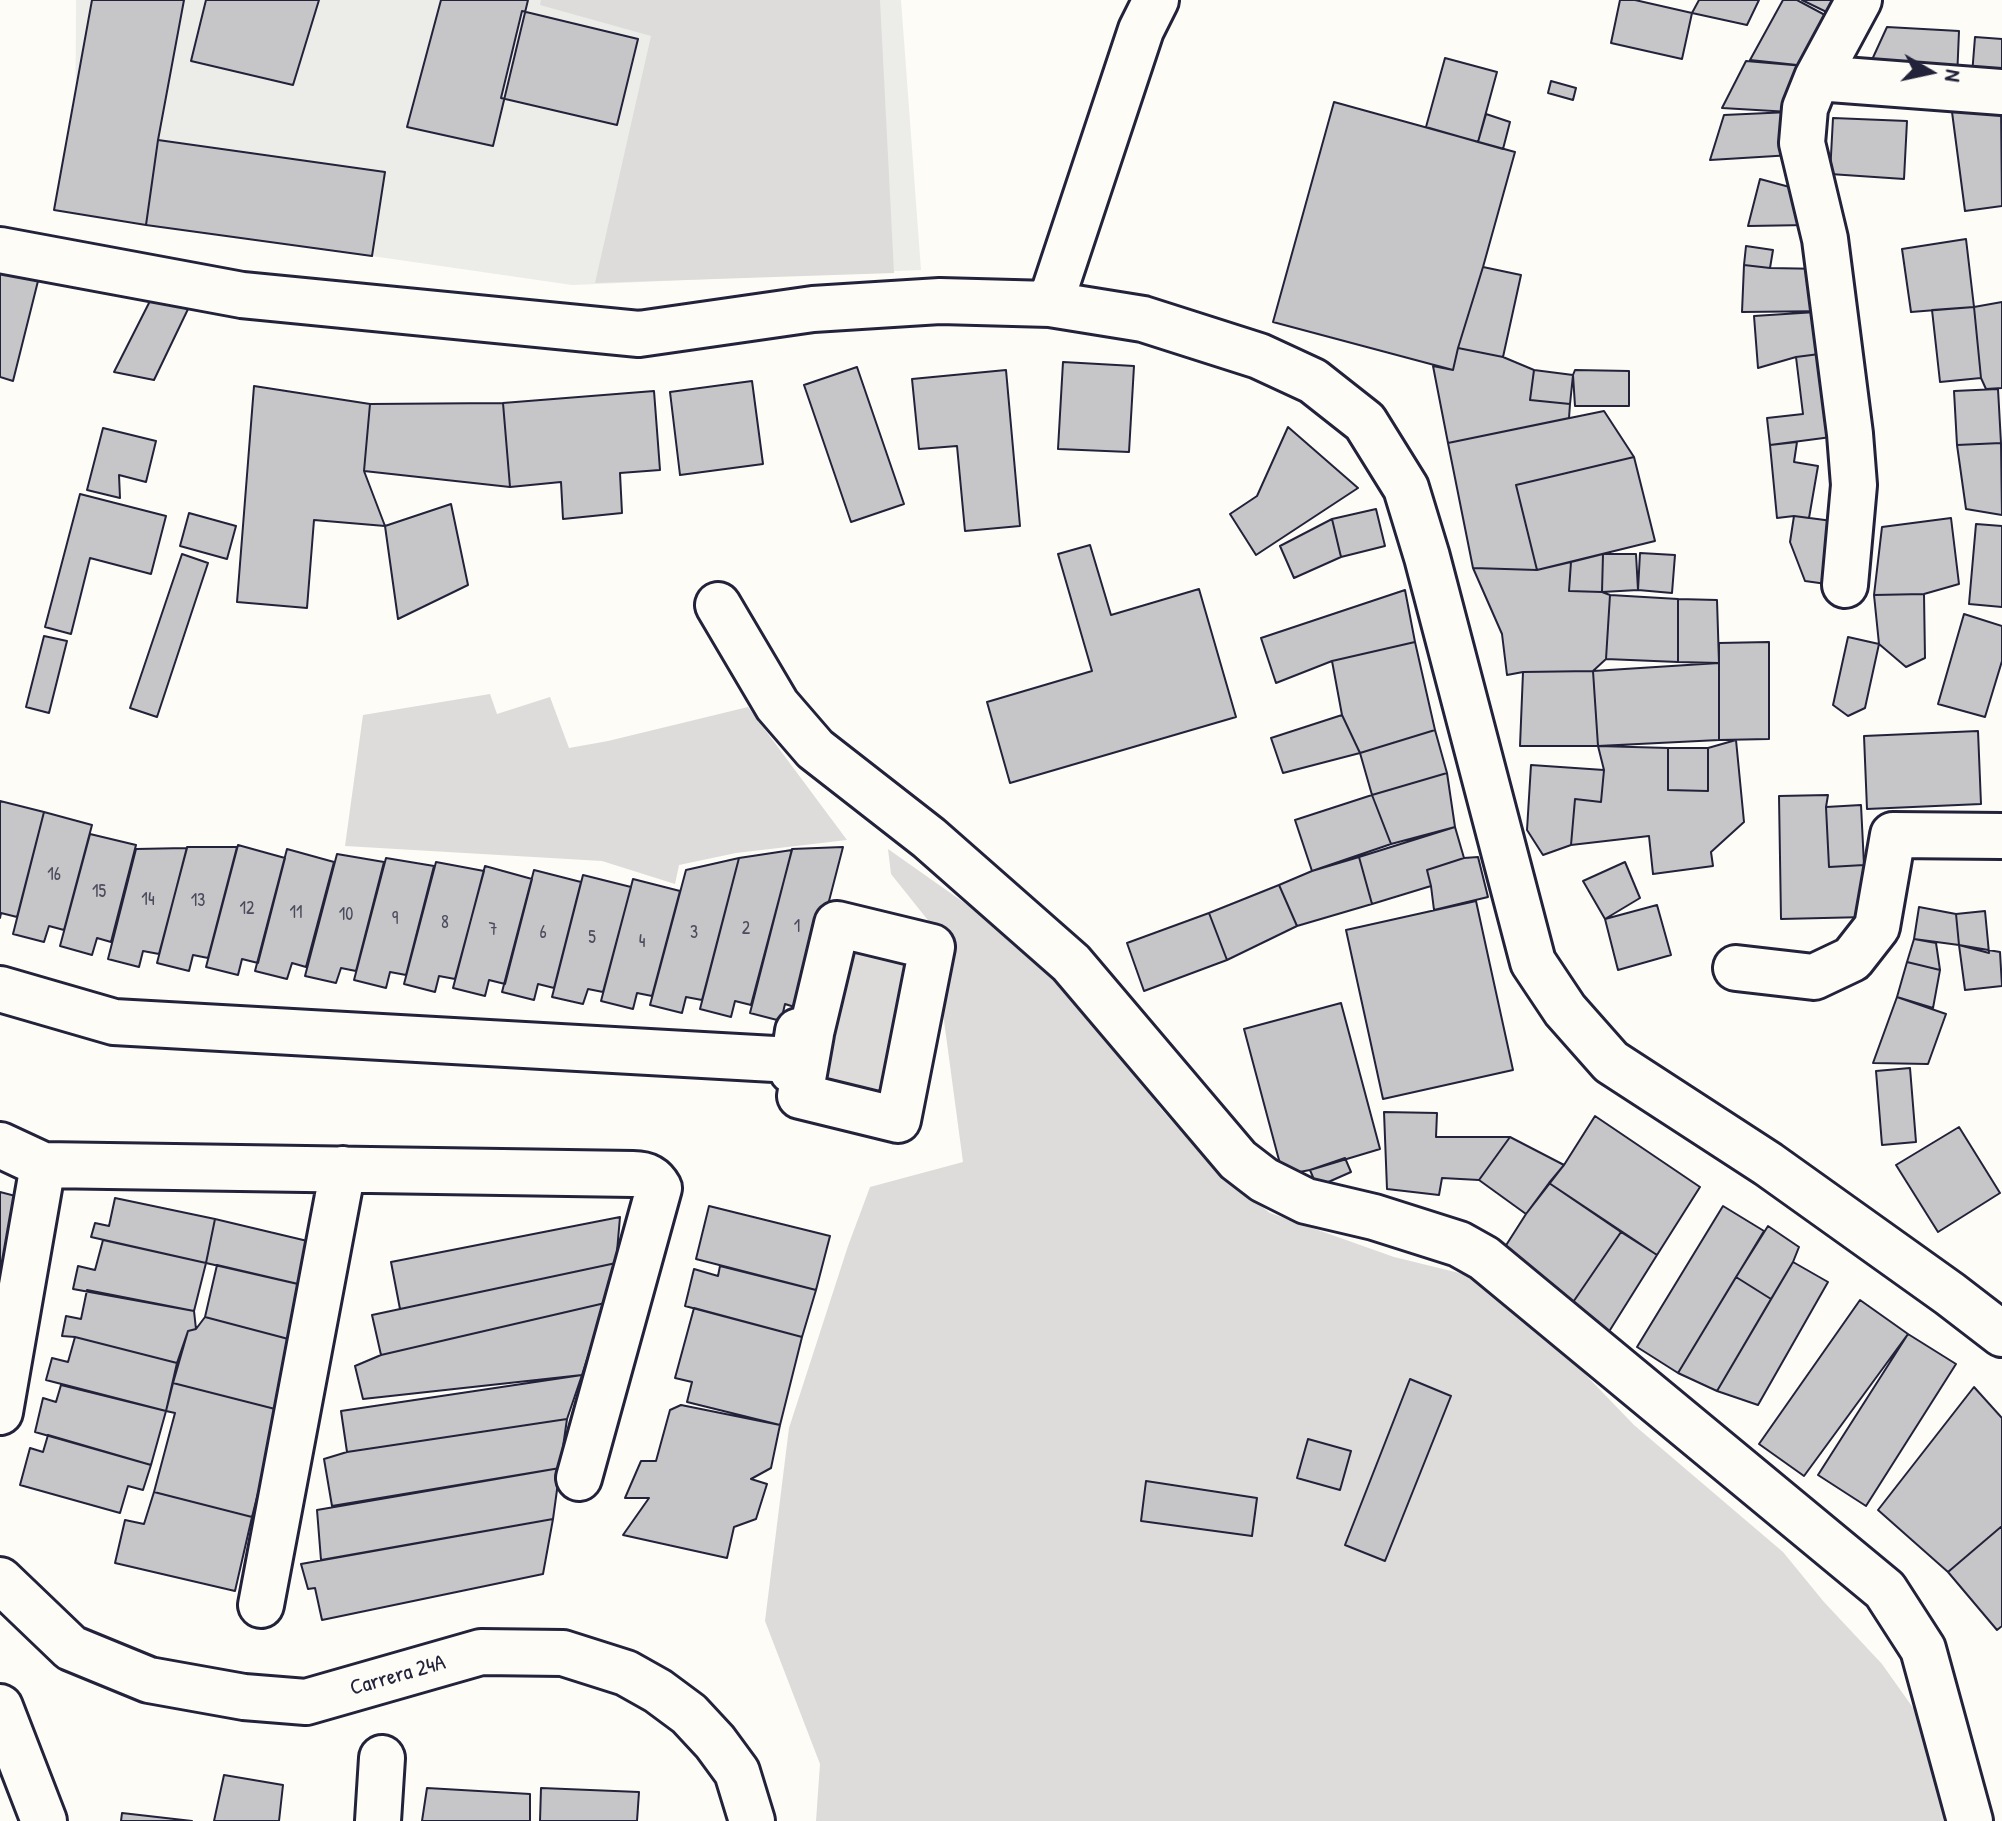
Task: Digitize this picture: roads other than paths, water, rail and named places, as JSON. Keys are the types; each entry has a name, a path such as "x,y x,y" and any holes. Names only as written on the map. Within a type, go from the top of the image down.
{"street":[{"path":"1050,304 1141,30 1156,0"},
{"path":"1845,585 1854,485 1850,434 1825,239 1802,143 1805,108 1817,78 1859,0"},
{"path":"1817,78 2002,92"},
{"path":"0,250 242,295 639,334 813,309 940,301 1050,304 1143,319 1259,356 1313,381 1365,422 1406,488 1427,557 1533,962 1565,1010 1611,1062 1768,1164 2002,1334"},
{"path":"718,605 777,705 815,749 929,838 1071,963 1238,1160 1264,1180 1306,1201 1374,1217 1459,1244 1484,1258 1885,1590 1923,1649 1970,1821"},
{"path":"1736,968 1814,977 1852,959 1877,927 1893,835 2002,836"},
{"path":"837,924 932,947 898,1120 800,1096 798,1055 798,1031 811,1033 837,924"},
{"path":"0,989 114,1022 798,1055"},
{"path":"0,1145 43,1165 644,1174 655,1180 659,1188 579,1478"},
{"path":"0,1412 43,1165"},
{"path":"261,1605 343,1169"},
{"name":"Carrera 24A","path":"0,1580 71,1648 149,1680 244,1697 306,1702 481,1652 563,1653 626,1673 689,1714 715,1742 737,1772 752,1821"},
{"path":"0,1707 44,1821"},
{"path":"378,1821 382,1758"}]}
